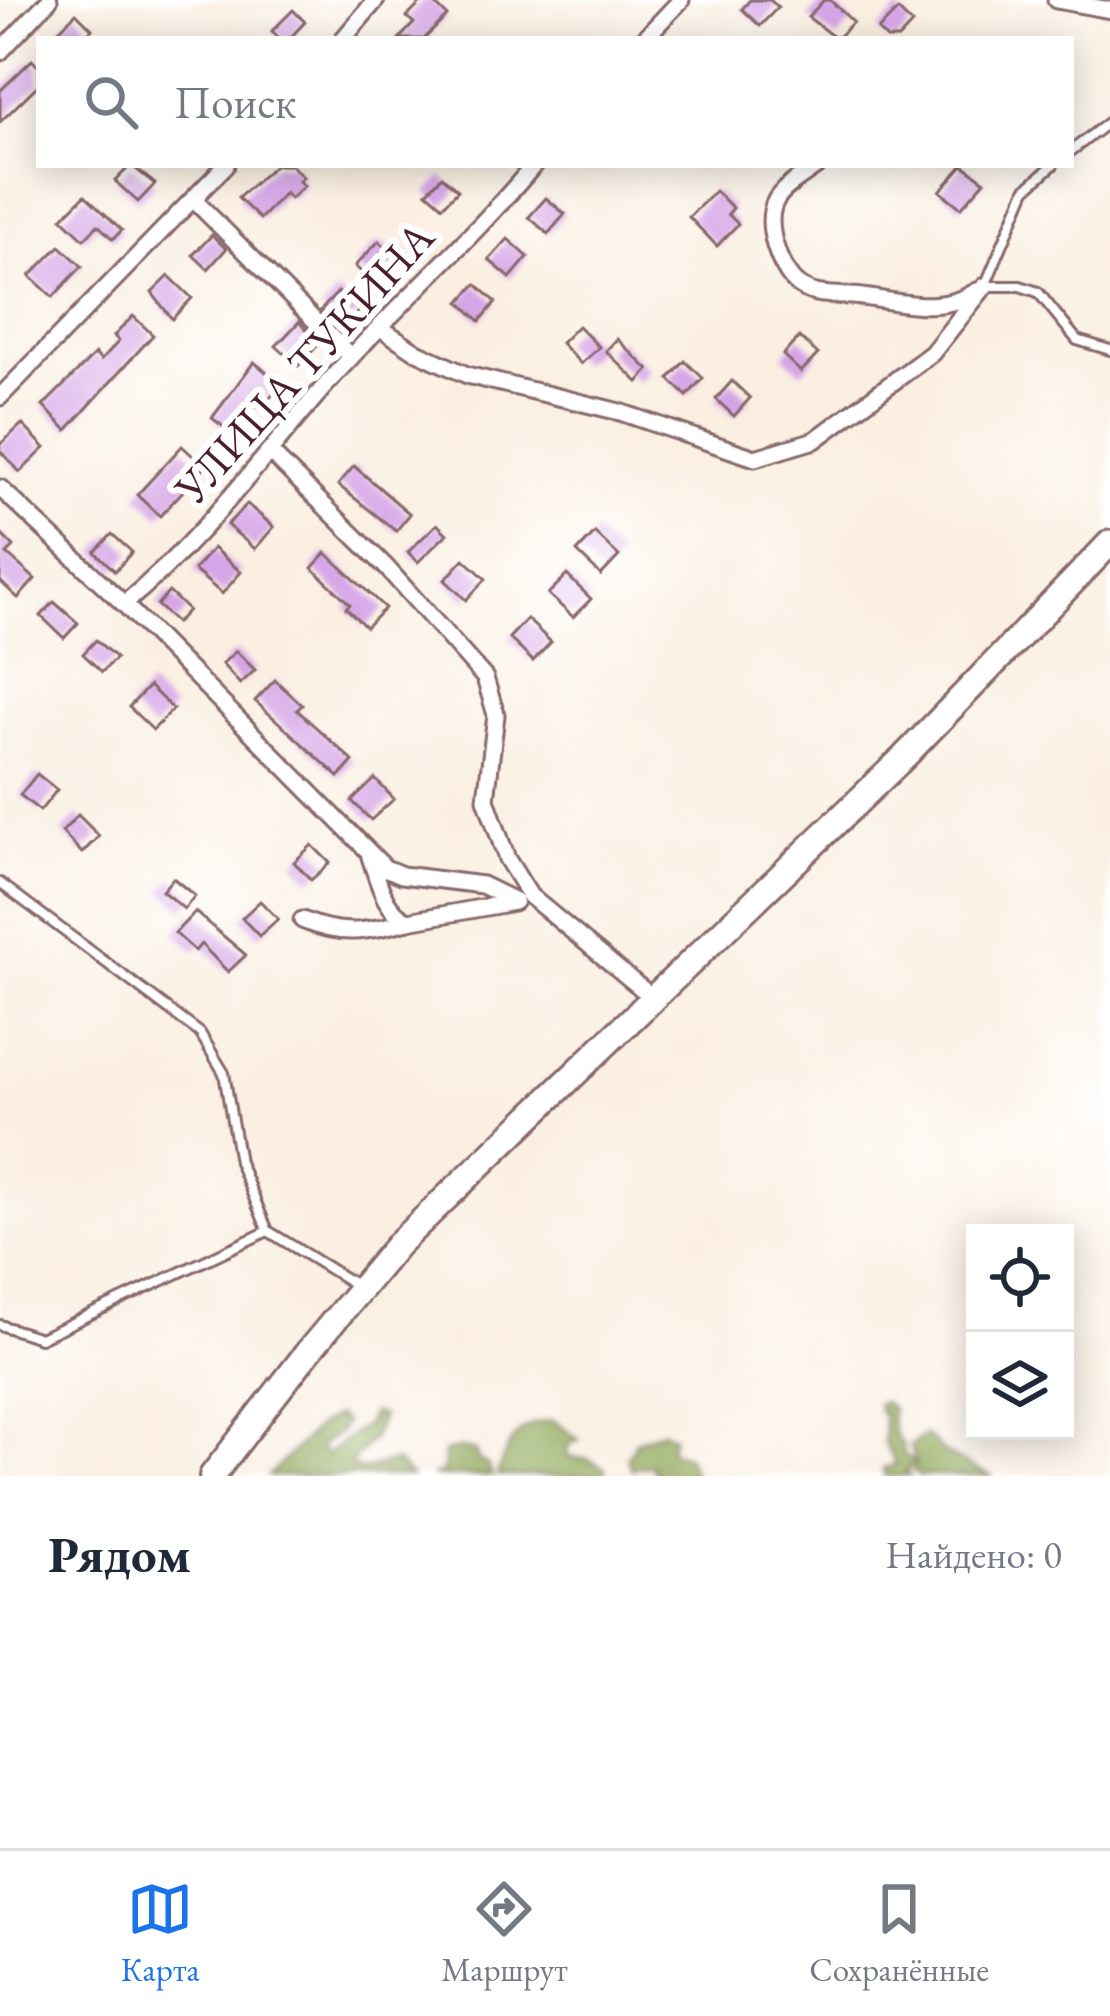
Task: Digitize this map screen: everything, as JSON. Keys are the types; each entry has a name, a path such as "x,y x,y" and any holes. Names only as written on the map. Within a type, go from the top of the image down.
{"main road":[{"path":"212,1476 361,1288 451,1190 903,758 1110,543"}],"street":[{"path":"0,52 50,0"},
{"path":"346,36 376,0"},
{"path":"647,36 681,0"},
{"path":"1056,0 1110,10"},
{"path":"0,397 223,168"},
{"name":"УЛИЦА ТУКИНА","path":"124,604 159,575 351,357 531,168"},
{"path":"814,168 776,201 770,224 785,272 800,286 820,295 938,306 985,286"},
{"path":"193,199 351,357"},
{"path":"380,327 417,352 467,375 620,412 755,458 814,440 932,353 985,286"},
{"path":"271,453 386,567 485,678 496,715 486,799 518,880 530,896 653,998"},
{"path":"0,488 124,604 369,854 402,875 482,885 550,911"},
{"path":"369,854 387,904 408,921"},
{"path":"302,920 333,933 374,930 515,901"}],"lane":[{"path":"1074,149 1110,121"},
{"path":"1050,168 1026,189 985,286 1020,286 1038,292 1077,340 1110,350"},
{"path":"0,883 200,1033 224,1073 239,1162 268,1231 361,1288"},
{"path":"0,1325 40,1337 268,1231"}],"green space":[{"path":"883,1402 892,1408 893,1428 903,1453 916,1465 910,1446 924,1436 947,1454 993,1476 919,1476 909,1467 905,1471 910,1476 885,1476 883,1469 896,1464 884,1444 883,1416 878,1409"},
{"path":"372,1413 382,1416 373,1438 350,1465 367,1469 396,1462 410,1476 268,1476 318,1426 337,1415 345,1422 340,1432 320,1446 325,1456 367,1423"},
{"path":"554,1421 579,1440 568,1445 567,1457 588,1459 606,1469 604,1476 497,1476 515,1436 531,1425"},
{"path":"663,1430 673,1436 669,1451 686,1456 695,1476 655,1476 652,1465 632,1469 627,1458 636,1441"},
{"path":"476,1451 492,1476 431,1476 443,1473 444,1452"}],"building":[{"path":"424,0 431,0 447,16 427,36 402,36 414,23 407,17"},
{"path":"750,0 770,0 778,7 760,26 742,9"},
{"path":"824,0 830,0 853,22 839,36 832,36 808,17"},
{"path":"293,10 305,22 292,36 277,36 272,31"},
{"path":"898,10 912,24 901,36 884,36 878,30"},
{"path":"76,13 92,29 85,36 56,33"},
{"path":"32,60 36,64 36,87 0,122 0,91"},
{"path":"128,168 135,168 155,184 138,202 115,181"},
{"path":"272,168 294,168 303,177 299,181 304,186 290,199 285,193 260,219 238,198"},
{"path":"960,168 985,181 961,208 940,191"},
{"path":"442,176 458,190 443,206 427,192"},
{"path":"715,191 733,208 728,214 738,224 717,246 689,217"},
{"path":"85,195 122,230 113,239 98,225 84,239 62,218"},
{"path":"546,198 565,214 548,234 529,217"},
{"path":"212,235 226,249 208,269 193,255"},
{"path":"508,239 528,257 510,278 489,260"},
{"path":"379,241 400,260 376,286 355,266"},
{"path":"60,246 82,266 53,297 30,276"},
{"path":"169,276 192,298 172,319 152,293"},
{"path":"476,284 496,302 480,321 460,302"},
{"path":"338,292 359,311 341,330 321,310"},
{"path":"133,316 153,335 67,430 43,406 95,354 101,360 119,341 114,336"},
{"path":"299,322 320,343 298,366 276,346"},
{"path":"578,326 599,347 581,364 561,343"},
{"path":"799,337 818,354 801,372 783,355"},
{"path":"617,339 649,370 638,382 606,351"},
{"path":"685,361 703,378 687,396 669,379"},
{"path":"254,362 281,384 261,409 252,402 229,431 212,418"},
{"path":"732,381 750,398 734,416 716,399"},
{"path":"22,424 45,448 20,472 0,445"},
{"path":"182,446 205,467 160,516 137,495"},
{"path":"354,466 410,514 396,531 338,485"},
{"path":"247,504 274,527 255,549 227,525"},
{"path":"437,524 447,534 418,562 408,552"},
{"path":"0,533 14,547 7,554 35,579 18,598 0,581"},
{"path":"595,533 619,556 601,575 577,552"},
{"path":"112,534 132,552 115,571 95,552"},
{"path":"213,548 241,572 222,594 194,570"},
{"path":"326,553 385,608 366,627 346,608 350,604 312,568"},
{"path":"464,559 486,579 466,600 445,580"},
{"path":"567,575 591,599 573,617 548,594"},
{"path":"169,592 188,610 176,623 157,605"},
{"path":"54,602 78,623 64,638 41,616"},
{"path":"527,619 551,642 533,661 509,638"},
{"path":"96,640 116,658 102,672 83,654"},
{"path":"236,651 255,670 240,684 222,664"},
{"path":"275,680 302,705 297,710 353,761 339,777 255,701"},
{"path":"149,686 173,709 153,730 129,707"},
{"path":"37,774 57,790 40,811 20,795"},
{"path":"375,779 394,799 371,820 352,801"},
{"path":"78,815 99,836 82,853 62,832"},
{"path":"312,845 330,863 311,880 294,862"},
{"path":"173,878 195,896 184,909 162,891"},
{"path":"260,901 278,919 259,936 242,918"},
{"path":"195,912 246,955 228,972 201,944 195,951 175,933"}]}
